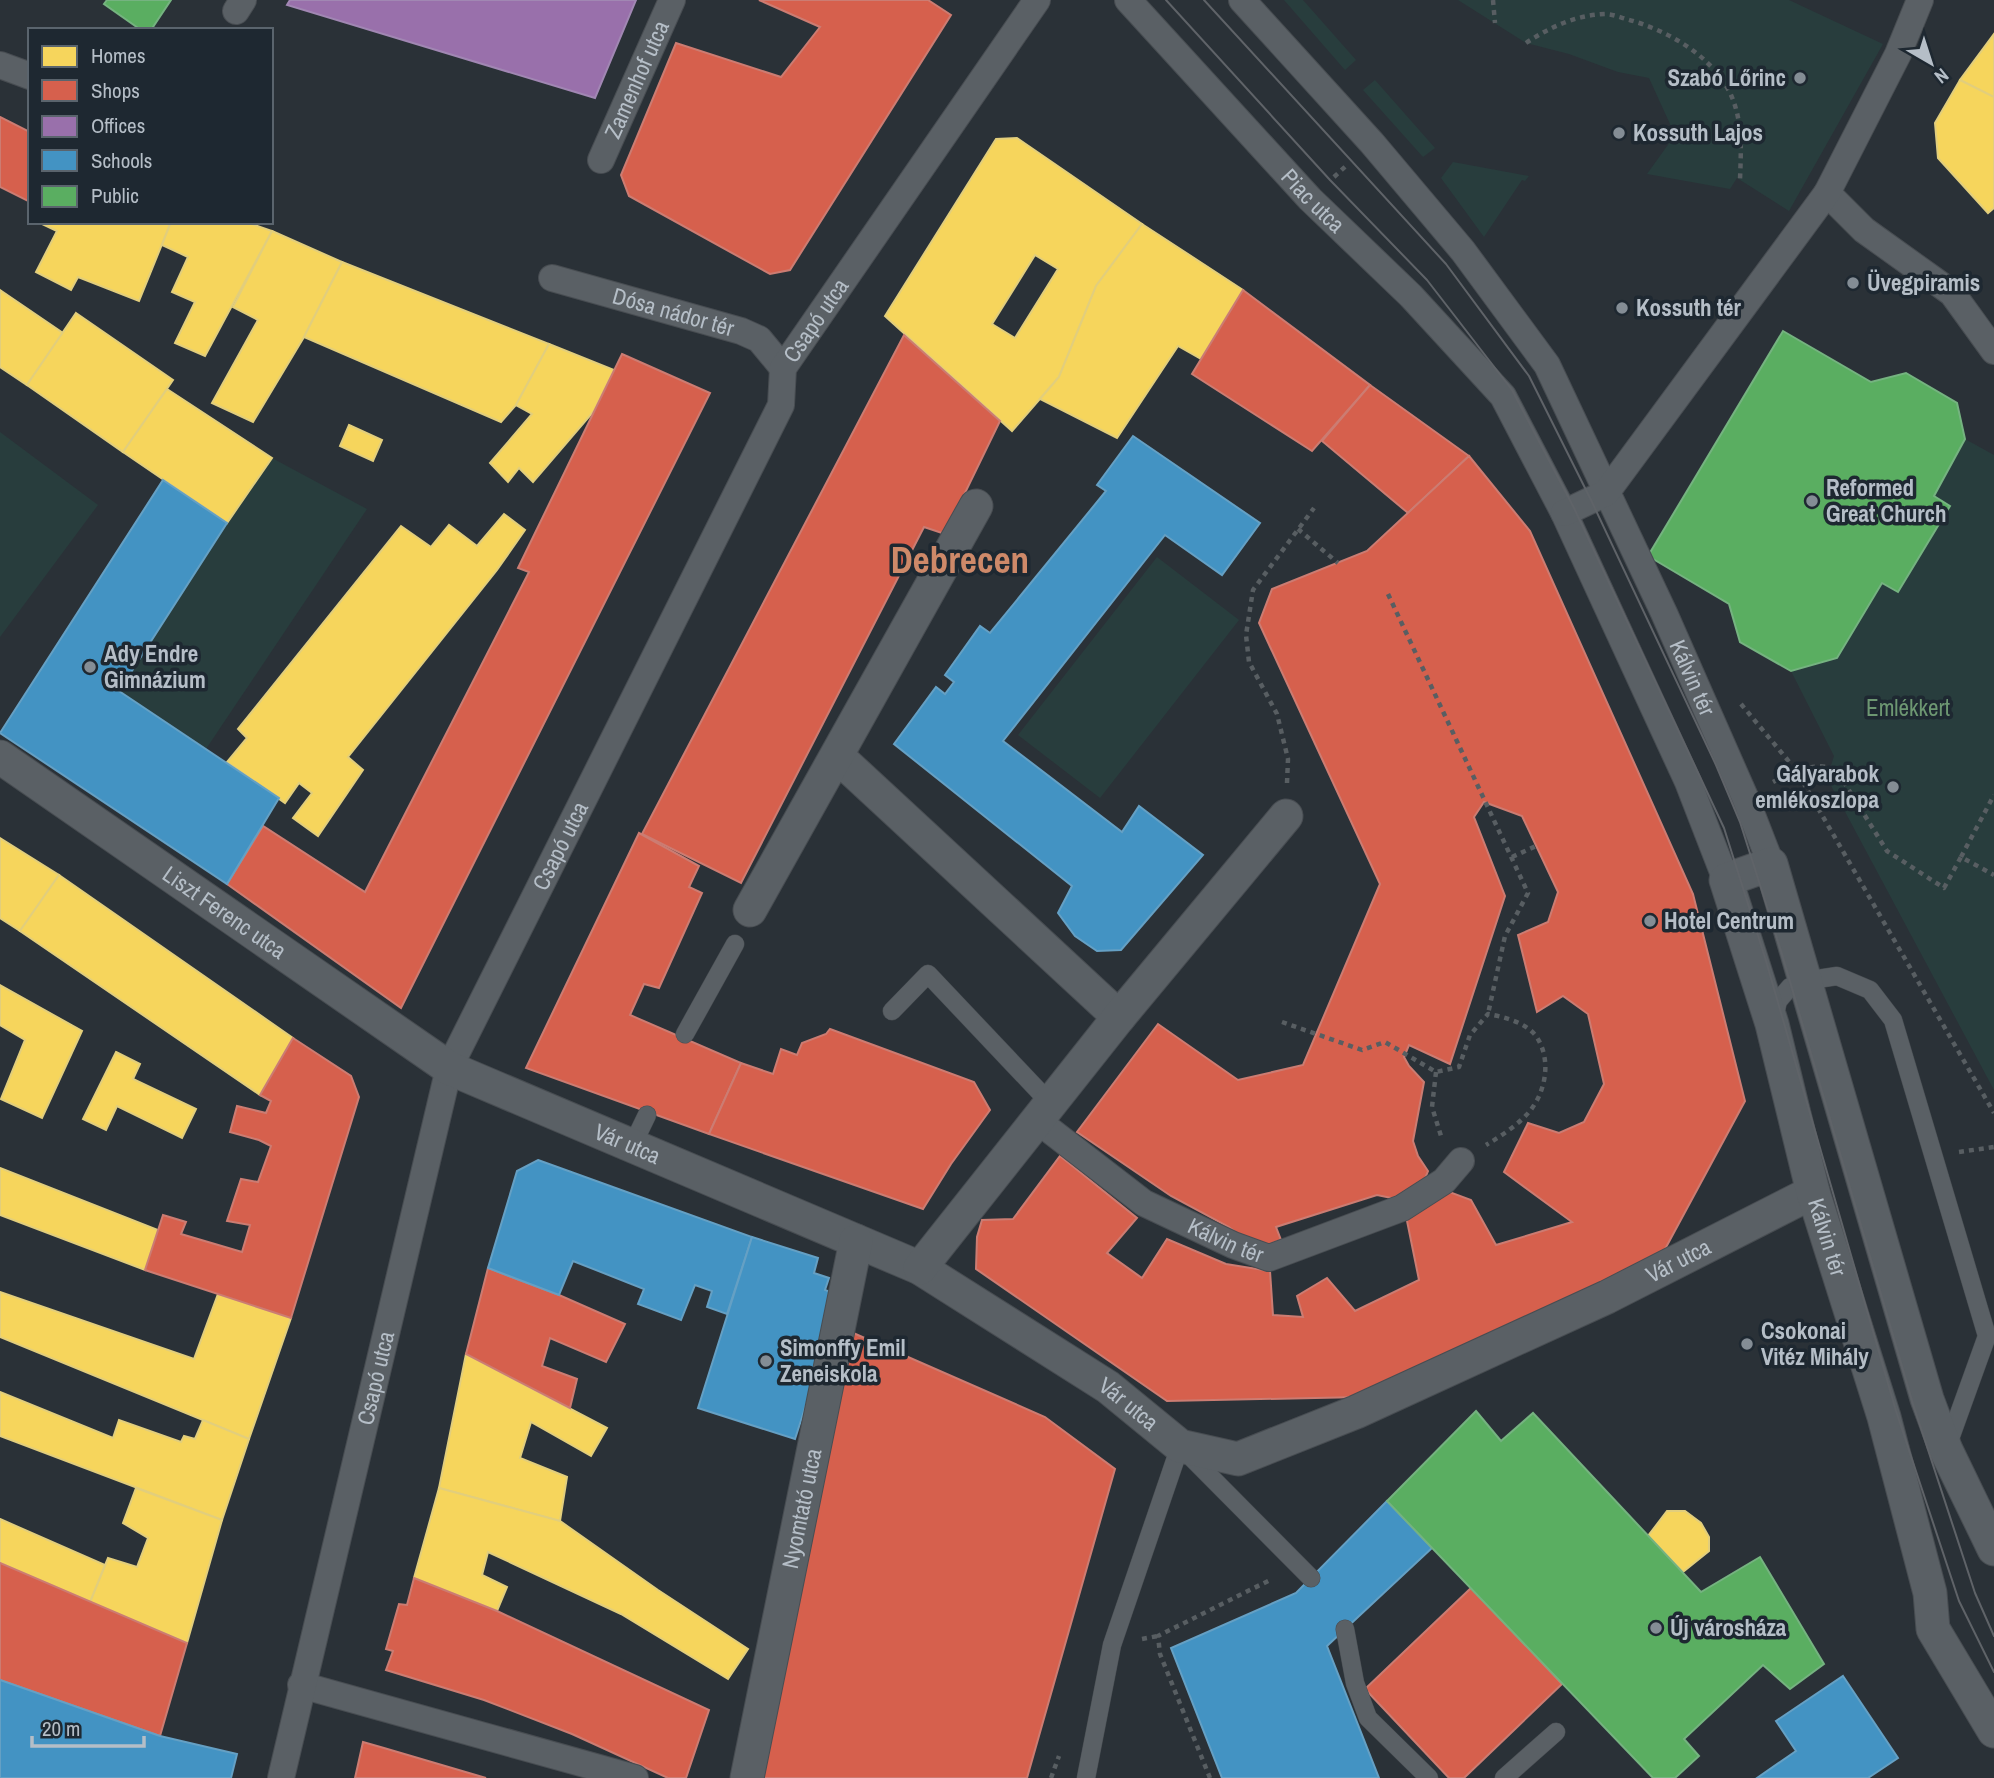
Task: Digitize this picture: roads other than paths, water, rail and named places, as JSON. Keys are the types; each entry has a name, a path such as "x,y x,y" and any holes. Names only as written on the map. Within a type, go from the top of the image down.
{"street":[{"name":"Zamenhof utca","path":"601,160 672,0"},
{"name":"Csapó utca","path":"281,1778 449,1068 781,405 783,368 1037,0"},
{"name":"Piac utca","path":"1128,0 1310,199 1411,296 1503,396"},
{"name":"Kálvin tér","path":"1242,0 1372,143 1463,251 1547,365 1664,613 1745,797 1771,864 1927,1399 1946,1450 1994,1549"},
{"path":"1564,513 1606,493 1826,193 1898,54 1920,0"},
{"path":"0,65 28,75"},
{"path":"1826,193 1864,230 1952,293 1994,351"},
{"name":"Dósa nádor tér","path":"552,278 741,331 759,339 783,368"},
{"name":"Kálvin tér","path":"1503,396 1564,513 1688,782 1726,880 1772,1024 1813,1192 1884,1417 1930,1593 1933,1629 1994,1731"},
{"path":"750,911 976,506"},
{"path":"837,756 1119,1017"},
{"name":"Liszt Ferenc utca","path":"0,757 449,1068"},
{"path":"920,1268 1119,1017 1286,816"},
{"path":"1726,880 1771,864"},
{"name":"Vár utca","path":"449,1068 920,1268 1108,1387 1180,1446 1238,1459 1356,1412 1606,1297 1813,1192"},
{"name":"Kálvin tér","path":"1045,1112 1144,1203 1233,1245 1269,1258 1402,1209 1444,1181 1461,1161"},
{"name":"Nyomtató utca","path":"747,1778 856,1241"},
{"path":"301,1685 635,1778"}],"lane":[{"path":"685,1034 735,944"},
{"path":"892,1011 928,974 1045,1112"},
{"path":"1772,1024 1778,1001 1790,987 1804,981 1837,976 1870,990 1893,1020 1987,1336 1946,1450"},
{"path":"632,1146 647,1115"},
{"path":"1087,1778 1112,1645 1180,1446 1305,1572"},
{"path":"1345,1629 1355,1684 1368,1718 1429,1778"},
{"path":"1504,1778 1556,1732"}],"tram line":[{"path":"1166,0 1330,180 1427,280 1512,390 1574,508 1724,828 1766,961 1896,1411 1959,1601 1994,1672"},
{"path":"1204,0 1446,264 1529,376 1591,500 1716,765 1740,822 1782,954 1913,1404 1975,1593 1994,1636"}],"place":[{"name":"Szabó Lőrinc","path":"1800,78"},
{"name":"Kossuth Lajos","path":"1619,133"},
{"name":"Üvegpiramis","path":"1853,283"},
{"name":"Kossuth tér","path":"1622,308"},
{"name":"Reformed Great Church","path":"1812,501"},
{"name":"Ady Endre Gimnázium","path":"90,667"},
{"name":"Gályarabok emlékoszlopa","path":"1893,787"},
{"name":"Hotel Centrum","path":"1650,921"},
{"name":"Csokonai Vitéz Mihály","path":"1747,1344"},
{"name":"Simonffy Emil Zeneiskola","path":"766,1361"},
{"name":"Új városháza","path":"1656,1628"}],"district":[{"name":"Debrecen","path":"960,560"}],"park label":[{"name":"Emlékkert","path":"1908,708"}]}
